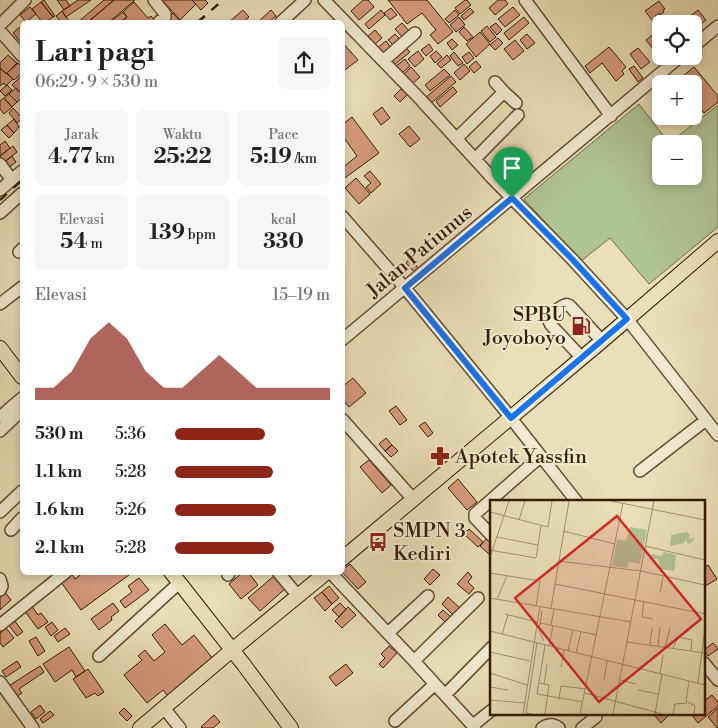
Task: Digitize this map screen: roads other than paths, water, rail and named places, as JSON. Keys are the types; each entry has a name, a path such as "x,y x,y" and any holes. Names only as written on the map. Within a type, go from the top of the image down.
{"main road":[{"path":"345,556 602,342 718,241"},
{"path":"0,348 20,374"},
{"path":"140,728 324,575"},
{"path":"175,578 291,728"}],"street":[{"path":"0,25 25,0"},
{"path":"154,0 164,12 165,17 161,20"},
{"path":"284,20 305,0"},
{"path":"324,0 343,20"},
{"path":"525,0 611,116"},
{"path":"345,22 627,319 718,435"},
{"path":"702,39 718,26"},
{"path":"0,31 20,54"},
{"path":"383,61 415,33"},
{"name":"Jalan Patiunus","path":"345,338 670,65"},
{"path":"474,159 517,109 495,82"},
{"path":"456,139 504,92"},
{"path":"0,164 12,180"},
{"path":"0,190 20,173"},
{"path":"0,213 20,195"},
{"path":"345,219 405,288 575,500"},
{"path":"0,304 20,289"},
{"path":"582,358 549,321 550,317 564,305 570,306 602,342"},
{"path":"0,417 20,400"},
{"path":"0,431 20,415"},
{"path":"640,471 706,420"},
{"path":"345,422 413,499"},
{"path":"491,500 540,456"},
{"path":"0,512 20,493"},
{"path":"490,501 475,514 475,518 490,534"},
{"path":"11,530 20,520"},
{"path":"0,625 62,575"},
{"path":"280,575 298,596"},
{"path":"331,575 446,694 474,727 490,712"},
{"path":"99,656 175,578"},
{"path":"0,579 2,586 0,590"},
{"path":"388,633 428,596"},
{"path":"414,661 478,598"},
{"path":"446,694 490,650"},
{"path":"0,682 33,728"},
{"path":"395,721 435,684"},
{"path":"164,708 180,728"},
{"path":"582,728 596,717"},
{"path":"542,728 550,724 554,724 559,728"}],"railway":[{"path":"200,20 223,0"},
{"path":"0,200 20,182"}],"place":[{"name":"SPBU Joyoboyo","path":"581,326"},
{"name":"Apotek Yassfin","path":"440,456"},
{"name":"SMPN 3 Kediri","path":"378,542"}]}
